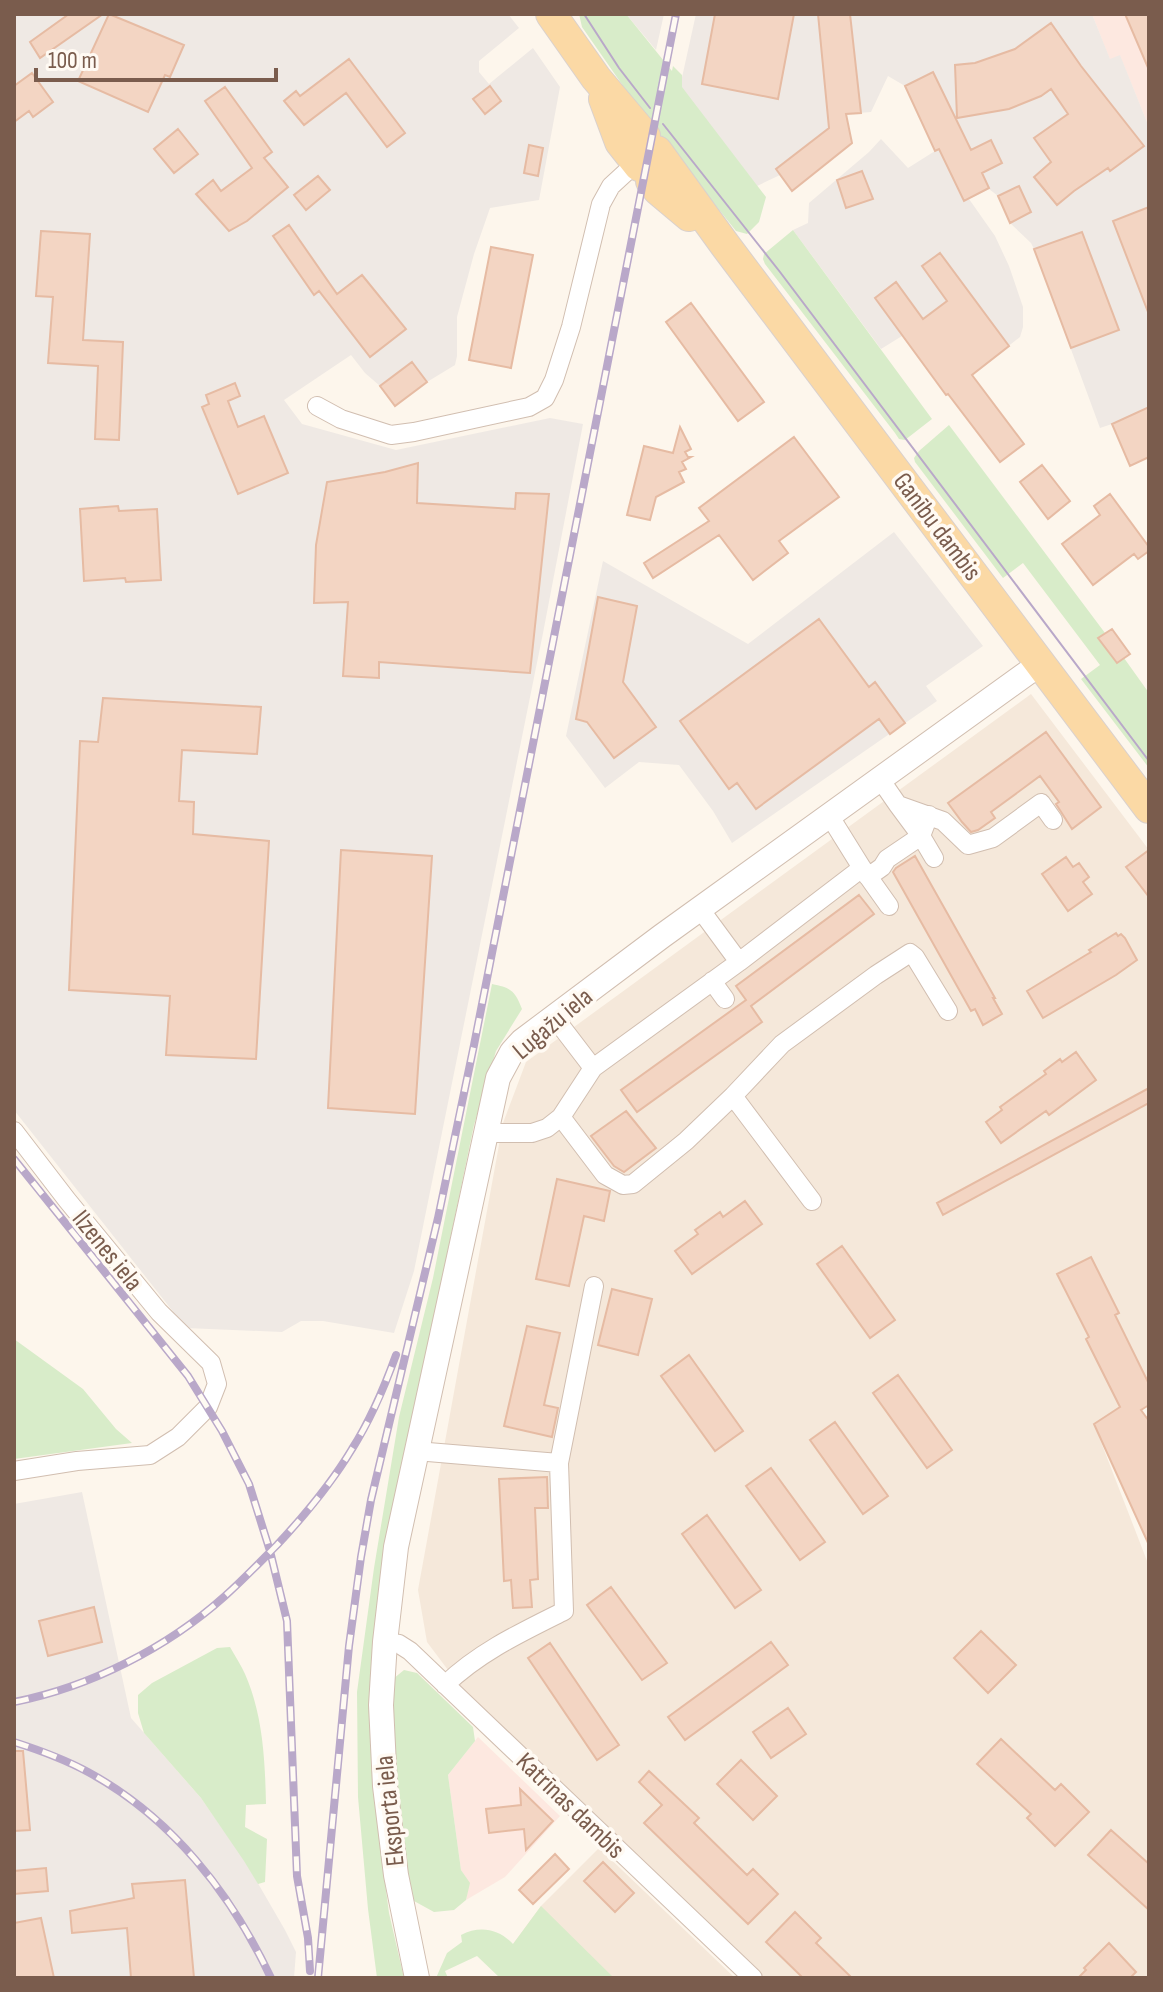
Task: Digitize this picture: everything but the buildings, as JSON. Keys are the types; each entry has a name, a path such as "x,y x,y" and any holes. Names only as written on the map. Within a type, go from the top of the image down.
{"main road":[{"name":"Ganību dambis","path":"551,14 596,78 620,142 645,159 725,245 1149,808"}],"street":[{"path":"317,406 341,419 391,435 529,407 545,398 571,327 601,204 611,186 645,159"},
{"name":"Lugažu iela","path":"385,1642 396,1547 416,1451 498,1078 512,1052 522,1041 700,909 1041,663"},
{"path":"880,779 934,858"},
{"path":"898,805 943,821 968,845 993,838 1041,803 1053,820"},
{"path":"829,815 889,906"},
{"path":"485,1133 532,1133 547,1128 561,1117 593,1068 865,872 882,867 887,859 921,836 929,815"},
{"path":"700,909 739,962"},
{"path":"561,1117 605,1175 623,1185 633,1184 686,1141 782,1044 910,953 948,1011"},
{"path":"712,981 725,999"},
{"path":"554,1017 593,1068"},
{"path":"733,1096 812,1201"},
{"name":"Ilzenes iela","path":"14,1131 159,1312 211,1363 217,1384 208,1407 178,1437 150,1455 77,1461 14,1471"},
{"path":"445,1685 498,1644 564,1611 559,1463 594,1286"},
{"path":"416,1451 559,1463"},
{"name":"Katrīnas dambis","path":"385,1642 399,1644 410,1651 753,1978"},
{"name":"Eksporta iela","path":"385,1642 381,1705 385,1786 396,1875 417,1978"}],"shaded area":[{"path":"14,14 508,14 519,28 479,61 479,72 489,84 533,48 560,87 539,200 490,208 457,317 455,365 395,406 351,355 284,400 302,424 396,450 550,418 583,424 414,1271 394,1333 323,1321 301,1321 282,1332 186,1328 14,1110"},
{"path":"626,14 664,14 656,50"},
{"path":"696,14 1092,14 1110,59 1120,55 1149,127 1149,457 1130,466 1112,424 1100,428 1034,249 1010,223 998,196 989,189 969,199 995,236 1009,266 1023,307 1020,337 946,395 902,336 881,349 793,230 808,223 809,203 881,139 908,168 935,151 905,86 888,76 871,112 846,114 852,143 792,191 780,175 757,186 681,87"},
{"path":"1092,14 1149,14 1149,127 1120,56 1110,60"},
{"path":"894,532 983,646 926,686 937,701 732,843 679,765 639,762 605,788 566,736 603,561 748,644"},
{"path":"1031,694 1149,850 1149,1388 1094,1424 1149,1566 1149,1978 765,1978 466,1694 427,1642 418,1590 503,1123 526,1062"},
{"path":"82,1492 131,1718 201,1798 245,1861 296,1952 294,1978 14,1978 14,1504"},
{"path":"478,1737 560,1816 505,1877 466,1900 469,1883 461,1870 448,1775"},
{"path":"599,1848 735,1978 550,1978 513,1944 541,1906"}],"green space":[{"path":"579,14 626,14 672,71 673,66 682,75 682,87 766,197 759,222 747,234 736,231 658,133 659,130 628,93 582,27"},
{"path":"793,230 932,419 905,440 899,439 765,264 764,254"},
{"path":"949,425 1105,633 1099,638 1117,663 1124,658 1149,693 1149,768 1081,679 1100,665 1023,563 1003,578 915,462 919,451"},
{"path":"492,984 512,991 522,1009 496,1051 474,1125 401,1475 381,1852 389,1913 404,1978 377,1978 358,1797 357,1692 399,1417 433,1278"},
{"path":"14,1339 83,1389 116,1429 132,1443 14,1459"},
{"path":"230,1647 251,1690 262,1738 266,1804 246,1805 245,1827 267,1839 265,1882 258,1884 201,1798 144,1733 138,1713 138,1695 152,1683 217,1648"},
{"path":"404,1670 417,1673 473,1727 475,1741 448,1775 461,1870 470,1883 466,1900 454,1910 434,1912 414,1901 406,1890 394,1778 393,1679"},
{"path":"541,1906 614,1978 500,1978 477,1956 445,1971 448,1978 436,1978 447,1953 462,1942 461,1935 475,1930 489,1930 513,1944"}],"tram line":[{"path":"584,14 650,108"},
{"path":"663,124 780,272 1149,761"}],"railway":[{"path":"318,1978 349,1646 371,1500 438,1218 474,1045 676,14"},
{"path":"14,1159 188,1376 222,1431 249,1484 287,1621 297,1876 308,1938 310,1971"},
{"path":"14,1702 71,1686 126,1663 178,1632 232,1590 287,1534 335,1475 371,1415 396,1355"},
{"path":"14,1742 88,1772 146,1811 196,1860 217,1887 237,1916 271,1978"}]}
